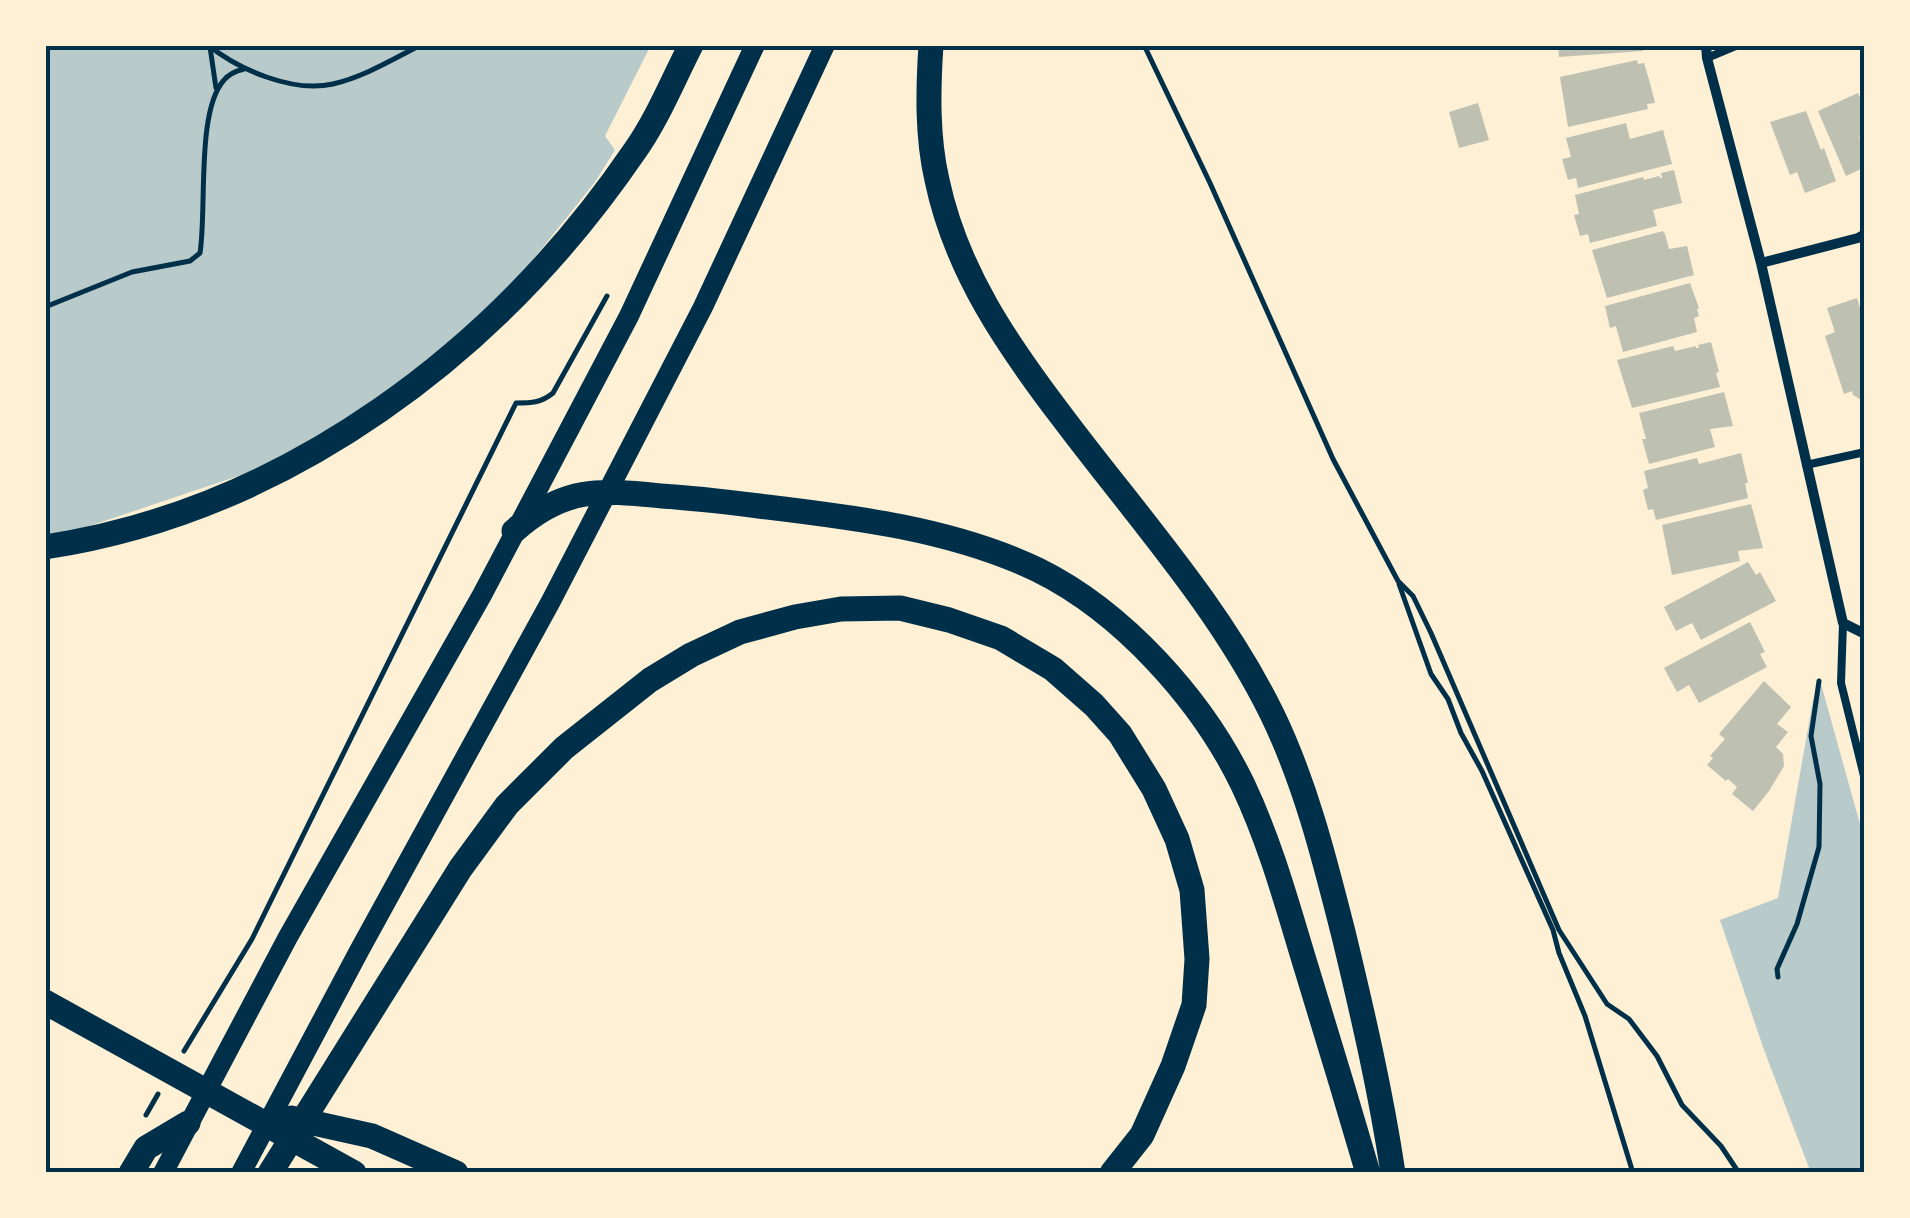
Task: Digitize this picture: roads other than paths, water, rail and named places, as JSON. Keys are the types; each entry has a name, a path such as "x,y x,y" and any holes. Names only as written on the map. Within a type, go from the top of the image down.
{"highway":[{"path":"45,547 124,531 251,484 374,415 426,377 498,316 579,229 637,148 691,45"},
{"path":"931,45 931,138 936,180 971,280 1016,356 1234,645 1272,714 1301,780 1361,1007 1393,1173"},
{"path":"514,531 548,506 569,497 606,491 780,508 914,529 1037,570 1087,599 1135,639 1180,689 1214,733 1243,786 1279,877 1368,1173"},
{"path":"270,1173 460,869 507,805 564,748 650,680 740,632 795,616 900,608 1001,638 1053,669 1094,704 1120,734 1154,788 1177,839 1192,890 1197,959 1194,1005 1173,1066 1142,1135 1112,1173"},
{"path":"45,1002 354,1173"},
{"path":"224,1102 372,1136 456,1173"},
{"path":"131,1173 146,1148 188,1124"}],"main road":[{"path":"163,1173 288,937 482,595 629,316 755,45"},
{"path":"241,1173 551,601 702,308 825,45"}],"street":[{"path":"1706,45 1761,263 1843,623 1865,634"},
{"path":"1761,263 1865,234"}],"lane":[{"path":"1707,58 1738,45"},
{"path":"1806,465 1865,452"},
{"path":"1843,623 1841,683 1865,780"}]}
